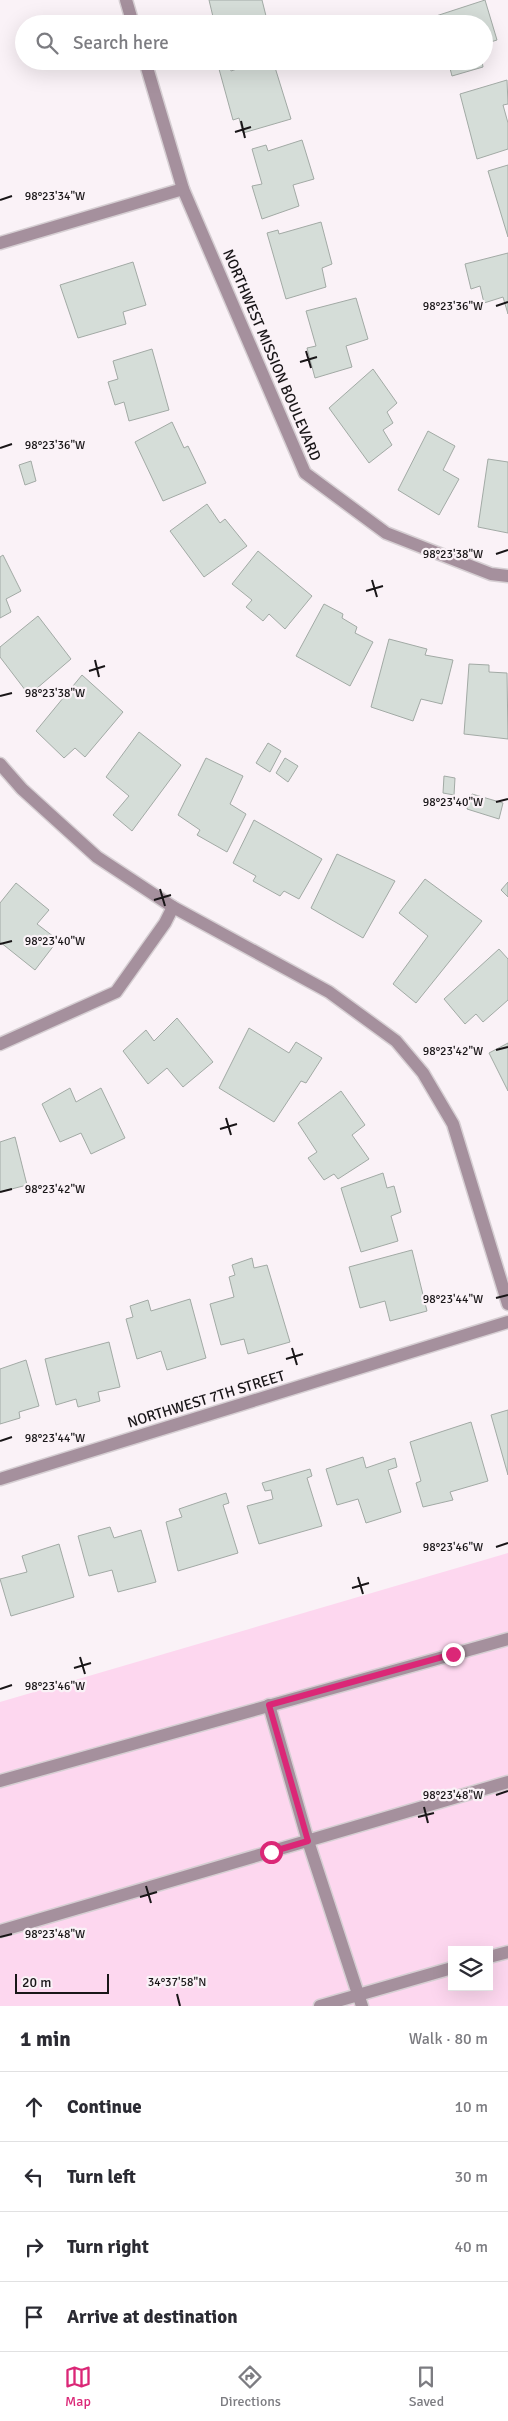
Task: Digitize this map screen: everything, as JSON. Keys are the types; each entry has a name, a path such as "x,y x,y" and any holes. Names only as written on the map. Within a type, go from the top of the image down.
{"street":[{"path":"126,0 131,15"},
{"name":"NORTHWEST MISSION BOULEVARD","path":"148,70 183,189 305,473 386,533 491,574 508,576"},
{"path":"0,243 183,189"},
{"path":"0,764 22,789 97,857 173,907 330,992 396,1041 423,1074 453,1124 508,1304"},
{"path":"0,1044 116,992 165,922 173,907"},
{"name":"NORTHWEST 7TH STREET","path":"0,1479 508,1322"},
{"path":"0,1781 508,1639"},
{"path":"269,1705 308,1841 360,2000"},
{"path":"0,1931 508,1782"},
{"path":"493,1956 508,1952"},
{"path":"320,2006 360,2000 448,1969"}],"shaded area":[{"path":"508,1553 508,2006 0,2006 0,1702"}],"building":[{"path":"209,0 262,0 266,15 213,15"},
{"path":"485,0 490,15 439,15"},
{"path":"493,27 497,40 493,41"},
{"path":"219,70 276,70 291,119 243,133 239,118 233,120"},
{"path":"450,70 473,70 452,76"},
{"path":"507,80 508,104 503,105 508,123 508,149 477,159 460,94"},
{"path":"302,140 314,179 293,185 299,206 262,219 252,186 262,184 252,149 266,145 268,151"},
{"path":"508,165 508,237 488,171"},
{"path":"321,222 332,264 322,268 326,287 286,299 267,233 278,230 279,234"},
{"path":"508,253 508,314 503,297 484,303 480,286 471,289 465,264"},
{"path":"133,262 146,305 123,312 126,324 78,338 60,285"},
{"path":"356,298 368,339 346,346 352,367 315,378 307,348 316,346 306,311"},
{"path":"152,349 169,410 129,421 124,402 115,405 108,382 118,379 113,361"},
{"path":"373,369 397,403 387,412 393,423 383,430 392,445 369,463 329,408"},
{"path":"172,422 184,448 188,446 206,483 163,501 135,442"},
{"path":"428,431 455,446 443,470 459,479 439,515 398,490"},
{"path":"488,459 508,462 508,533 478,527"},
{"path":"31,461 36,481 25,485 19,465"},
{"path":"207,504 220,523 225,519 247,546 204,577 170,531"},
{"path":"258,551 312,596 285,629 269,614 263,621 246,607 252,600 232,584"},
{"path":"3,555 21,591 6,599 11,612 0,618 0,557"},
{"path":"324,604 343,614 342,618 357,627 355,633 373,642 350,686 296,656"},
{"path":"38,616 71,659 29,695 0,657 0,647"},
{"path":"389,639 427,649 425,655 453,660 442,704 421,699 413,721 371,707"},
{"path":"469,664 489,665 489,672 507,673 508,739 464,734"},
{"path":"82,675 123,712 85,757 75,748 64,758 36,731"},
{"path":"139,732 181,765 132,831 113,815 129,796 106,777"},
{"path":"268,743 281,751 270,772 256,763"},
{"path":"206,758 243,776 230,804 246,814 227,852 197,835 200,830 178,815"},
{"path":"285,758 298,766 288,782 276,773"},
{"path":"444,776 455,778 454,795 443,793"},
{"path":"472,794 503,803 499,819 467,809"},
{"path":"254,820 322,859 299,899 284,891 280,896 253,881 256,876 233,863"},
{"path":"337,854 395,881 363,938 311,908"},
{"path":"425,879 482,921 416,1003 393,984 428,936 399,913"},
{"path":"508,882 508,897 501,890"},
{"path":"16,883 49,910 37,924 58,940 35,970 0,942 0,903"},
{"path":"499,949 508,959 508,1000 483,1022 476,1014 465,1024 444,999"},
{"path":"177,1018 213,1062 183,1087 167,1068 148,1084 123,1051 146,1030 154,1041"},
{"path":"249,1028 289,1053 296,1042 322,1058 306,1083 301,1081 274,1122 219,1088"},
{"path":"508,1043 508,1091 489,1053"},
{"path":"70,1088 76,1102 101,1088 125,1138 91,1154 81,1133 60,1142 42,1104"},
{"path":"341,1091 365,1125 352,1135 369,1159 338,1179 334,1174 324,1180 308,1158 317,1152 298,1123"},
{"path":"15,1137 27,1185 0,1192 0,1142"},
{"path":"383,1173 387,1188 394,1186 401,1212 391,1216 398,1241 361,1252 341,1188"},
{"path":"412,1250 427,1311 390,1321 385,1301 360,1308 349,1267"},
{"path":"252,1258 254,1268 267,1265 290,1342 248,1354 244,1339 221,1345 210,1304 234,1297 229,1277 235,1275 232,1265"},
{"path":"190,1299 206,1358 167,1370 161,1351 137,1359 126,1319 133,1317 130,1306 148,1300 151,1311"},
{"path":"109,1342 120,1387 98,1392 100,1401 78,1407 76,1399 56,1405 45,1359"},
{"path":"26,1360 39,1406 19,1412 20,1418 0,1424 0,1369"},
{"path":"508,1410 508,1475 491,1415"},
{"path":"471,1422 488,1481 450,1492 453,1500 423,1507 416,1483 421,1481 410,1442"},
{"path":"363,1457 366,1468 395,1458 397,1467 388,1470 401,1512 366,1523 358,1499 337,1505 326,1469"},
{"path":"310,1469 312,1476 307,1478 322,1526 259,1544 247,1506 273,1499 271,1490 265,1491 262,1483"},
{"path":"226,1493 229,1503 223,1505 238,1553 178,1571 166,1522 182,1517 179,1509"},
{"path":"110,1527 114,1538 141,1530 156,1582 118,1592 112,1570 89,1576 78,1536"},
{"path":"59,1544 74,1597 11,1616 0,1579 27,1572 22,1556"}],"route":[{"path":"271,1852 308,1841 269,1705 453,1654"}]}
